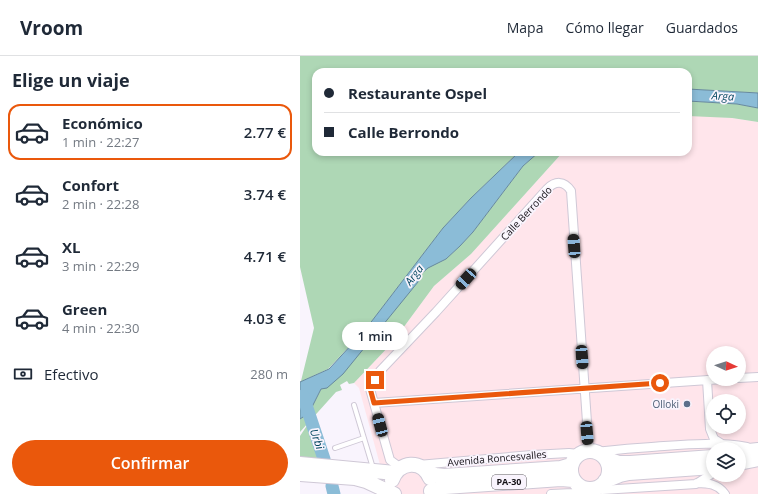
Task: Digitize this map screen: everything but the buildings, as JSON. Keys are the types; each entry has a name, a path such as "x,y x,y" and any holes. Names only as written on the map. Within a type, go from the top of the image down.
{"highway":[{"path":"746,451 758,450"},
{"name":"PA-30","path":"300,464 375,471 398,470 405,466 420,468 435,475 444,476 561,468 588,456 619,463 706,457"},
{"path":"595,488 608,474 608,466 588,456 571,471 573,480 580,486 595,488 620,474 706,468"},
{"path":"746,462 758,459"},
{"name":"PA-30","path":"420,468 430,476 432,484 430,492"},
{"path":"394,494 392,481 398,470"},
{"path":"300,474 355,478 366,481 394,494"},
{"name":"PA-30","path":"430,492 453,486 561,479 573,480"}],"street":[{"name":"Calle Berrondo","path":"398,470 390,460 370,388 380,371 436,312 547,189 551,185 558,182 567,185 571,190 588,456"},
{"path":"746,377 758,376"},
{"path":"374,403 706,380"},
{"path":"707,386 710,429 714,439 719,442"},
{"path":"588,456 617,449 706,444"},
{"path":"746,448 758,450"},
{"path":"696,484 706,478"},
{"path":"550,494 573,493 595,488 602,490 708,483 716,486 725,494"}],"lane":[{"path":"354,405 375,471"},
{"path":"336,448 364,438"}],"shaded area":[{"path":"692,115 732,118 758,122 758,494 388,494 359,388 354,383 392,343 434,286 471,254 559,156 692,156"}],"green space":[{"path":"300,56 758,56 758,93 692,89 692,68 312,68 312,156 515,156 471,198 443,228 365,330 328,369 300,382 314,328 300,267"},
{"path":"692,101 737,104 758,108 758,122 732,118 692,116"},
{"path":"534,156 559,156 471,254 434,286 392,343 354,383 349,384 347,381 340,385 342,390 336,392 300,432 300,419 309,413 321,389 418,282 421,274 428,267 446,259 473,232 523,166"},
{"path":"310,421 323,460 300,458 300,436"}],"water":[{"name":"Arga","path":"692,89 758,93 758,108 737,104 692,101"},
{"name":"Arga","path":"515,156 534,156 523,166 473,232 460,246 446,259 428,268 421,274 418,282 343,374 327,388 321,389 309,413 300,419 300,382 329,369 365,330 443,228 471,198"}],"waterway":[{"name":"Urbi","path":"303,396 324,459"},
{"name":"Urbi","path":"332,486 334,494"}],"place":[{"name":"Olloki","path":"687,404"}],"route":[{"path":"375,380 370,388 374,403 660,383"}]}
